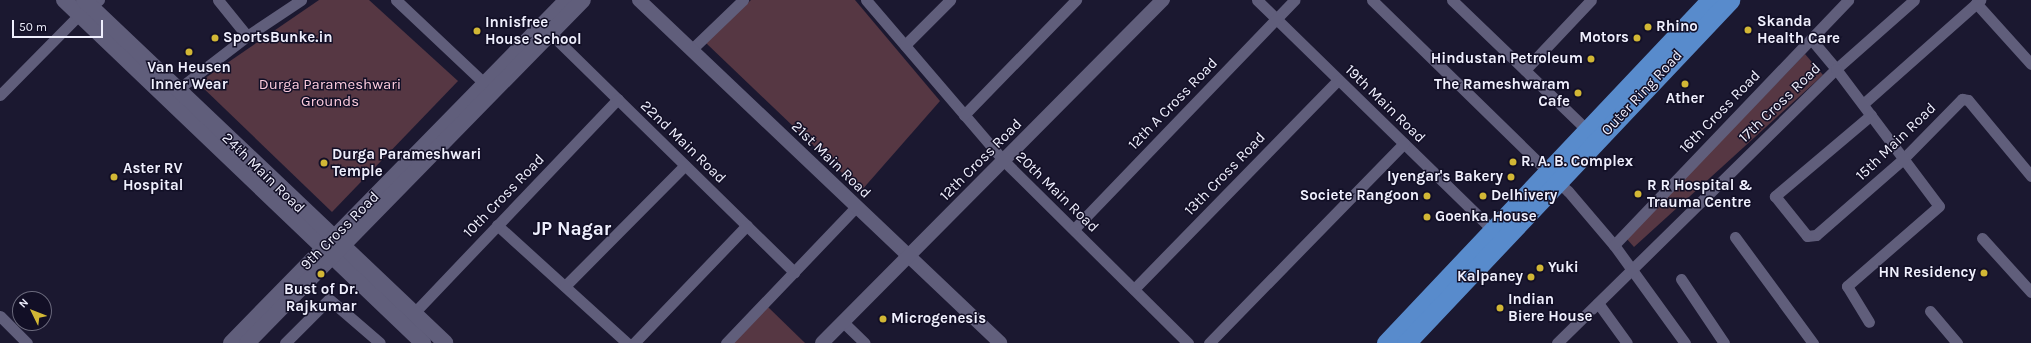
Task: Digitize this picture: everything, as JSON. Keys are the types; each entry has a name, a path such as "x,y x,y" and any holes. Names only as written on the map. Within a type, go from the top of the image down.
{"highway":[{"name":"Outer Ring Road","path":"1386,343 1493,230 1554,176 1587,130 1710,0"},
{"name":"Outer Ring Road","path":"1406,343 1554,176 1730,0"}],"main road":[{"name":"24th Main Road","path":"64,0 88,5 177,90 423,343"},
{"name":"9th Cross Road","path":"247,343 485,84 567,0"},
{"name":"9th Cross Road","path":"231,343 332,249 583,0"},
{"name":"24th Main Road","path":"88,5 332,249 413,314 445,343"}],"street":[{"path":"218,0 247,36"},
{"path":"177,90 247,36 301,0"},
{"path":"396,0 485,84"},
{"name":"21st Main Road","path":"639,0 692,49 855,208 908,255 1000,343"},
{"path":"692,49 742,0"},
{"name":"20th Main Road","path":"867,0 1004,161 1188,343"},
{"path":"905,46 950,0"},
{"path":"964,115 1076,0"},
{"name":"12th Cross Road","path":"822,343 1163,0"},
{"name":"19th Main Road","path":"1257,0 1493,230"},
{"name":"12th A Cross Road","path":"1074,229 1294,0"},
{"path":"1372,0 1554,176 1614,245 1685,343"},
{"path":"1452,0 1587,130"},
{"path":"1525,70 1591,0"},
{"name":"16th Cross Road","path":"1614,245 1848,0"},
{"path":"1811,39 1836,69 1914,0"},
{"path":"1863,104 1978,2 2030,60"},
{"path":"0,95 88,5"},
{"name":"22nd Main Road","path":"550,33 794,272"},
{"name":"17th Cross Road","path":"1564,341 1630,269 1836,69 1872,115 1902,160 1939,206 1847,286 1869,322"},
{"name":"13th Cross Road","path":"1134,289 1338,80"},
{"name":"15th Main Road","path":"1872,115 1775,196 1807,236 1812,237 1902,160 1966,98 2031,176"},
{"name":"10th Cross Road","path":"413,314 618,99"},
{"path":"1209,343 1404,143"},
{"path":"565,286 685,165"},
{"path":"726,343 855,208"},
{"path":"497,225 627,343"},
{"path":"634,343 747,225"},
{"path":"1735,237 1813,343"},
{"path":"1982,238 2031,292"},
{"path":"1680,279 1724,343"},
{"path":"285,343 329,299 380,343"},
{"path":"1598,303 1627,343"},
{"path":"1930,311 1957,343"},
{"path":"0,316 27,343"},
{"path":"843,322 865,343"}],"green space":[{"name":"Durga Parameshwari Grounds","path":"319,0 369,0 458,81 332,212 198,83"},
{"path":"751,0 855,0 940,101 861,191 706,43"},
{"path":"1805,54 1823,75 1634,247 1626,238"},
{"path":"768,307 805,343 733,343"}],"place":[{"name":"Rhino","path":"1648,27"},
{"name":"Skanda Health Care","path":"1748,30"},
{"name":"Innisfree House School","path":"477,31"},
{"name":"SportsBunke.in","path":"215,38"},
{"name":"Motors","path":"1637,38"},
{"name":"Van Heusen Inner Wear","path":"189,52"},
{"name":"Hindustan Petroleum","path":"1591,59"},
{"name":"Ather","path":"1685,84"},
{"name":"The Rameshwaram Cafe","path":"1578,93"},
{"name":"R. A. B. Complex","path":"1513,162"},
{"name":"Durga Parameshwari Temple","path":"324,163"},
{"name":"Aster RV Hospital","path":"114,177"},
{"name":"Iyengar's Bakery","path":"1511,177"},
{"name":"R R Hospital & Trauma Centre","path":"1638,194"},
{"name":"Societe Rangoon","path":"1427,196"},
{"name":"Delhivery","path":"1483,196"},
{"name":"Goenka House","path":"1427,217"},
{"name":"Yuki","path":"1540,268"},
{"name":"HN Residency","path":"1984,273"},
{"name":"Bust of Dr. Rajkumar","path":"321,274"},
{"name":"Kalpaney","path":"1531,277"},
{"name":"Indian Biere House","path":"1500,308"},
{"name":"Microgenesis","path":"883,319"}],"district":[{"name":"JP Nagar","path":"572,230"}]}
